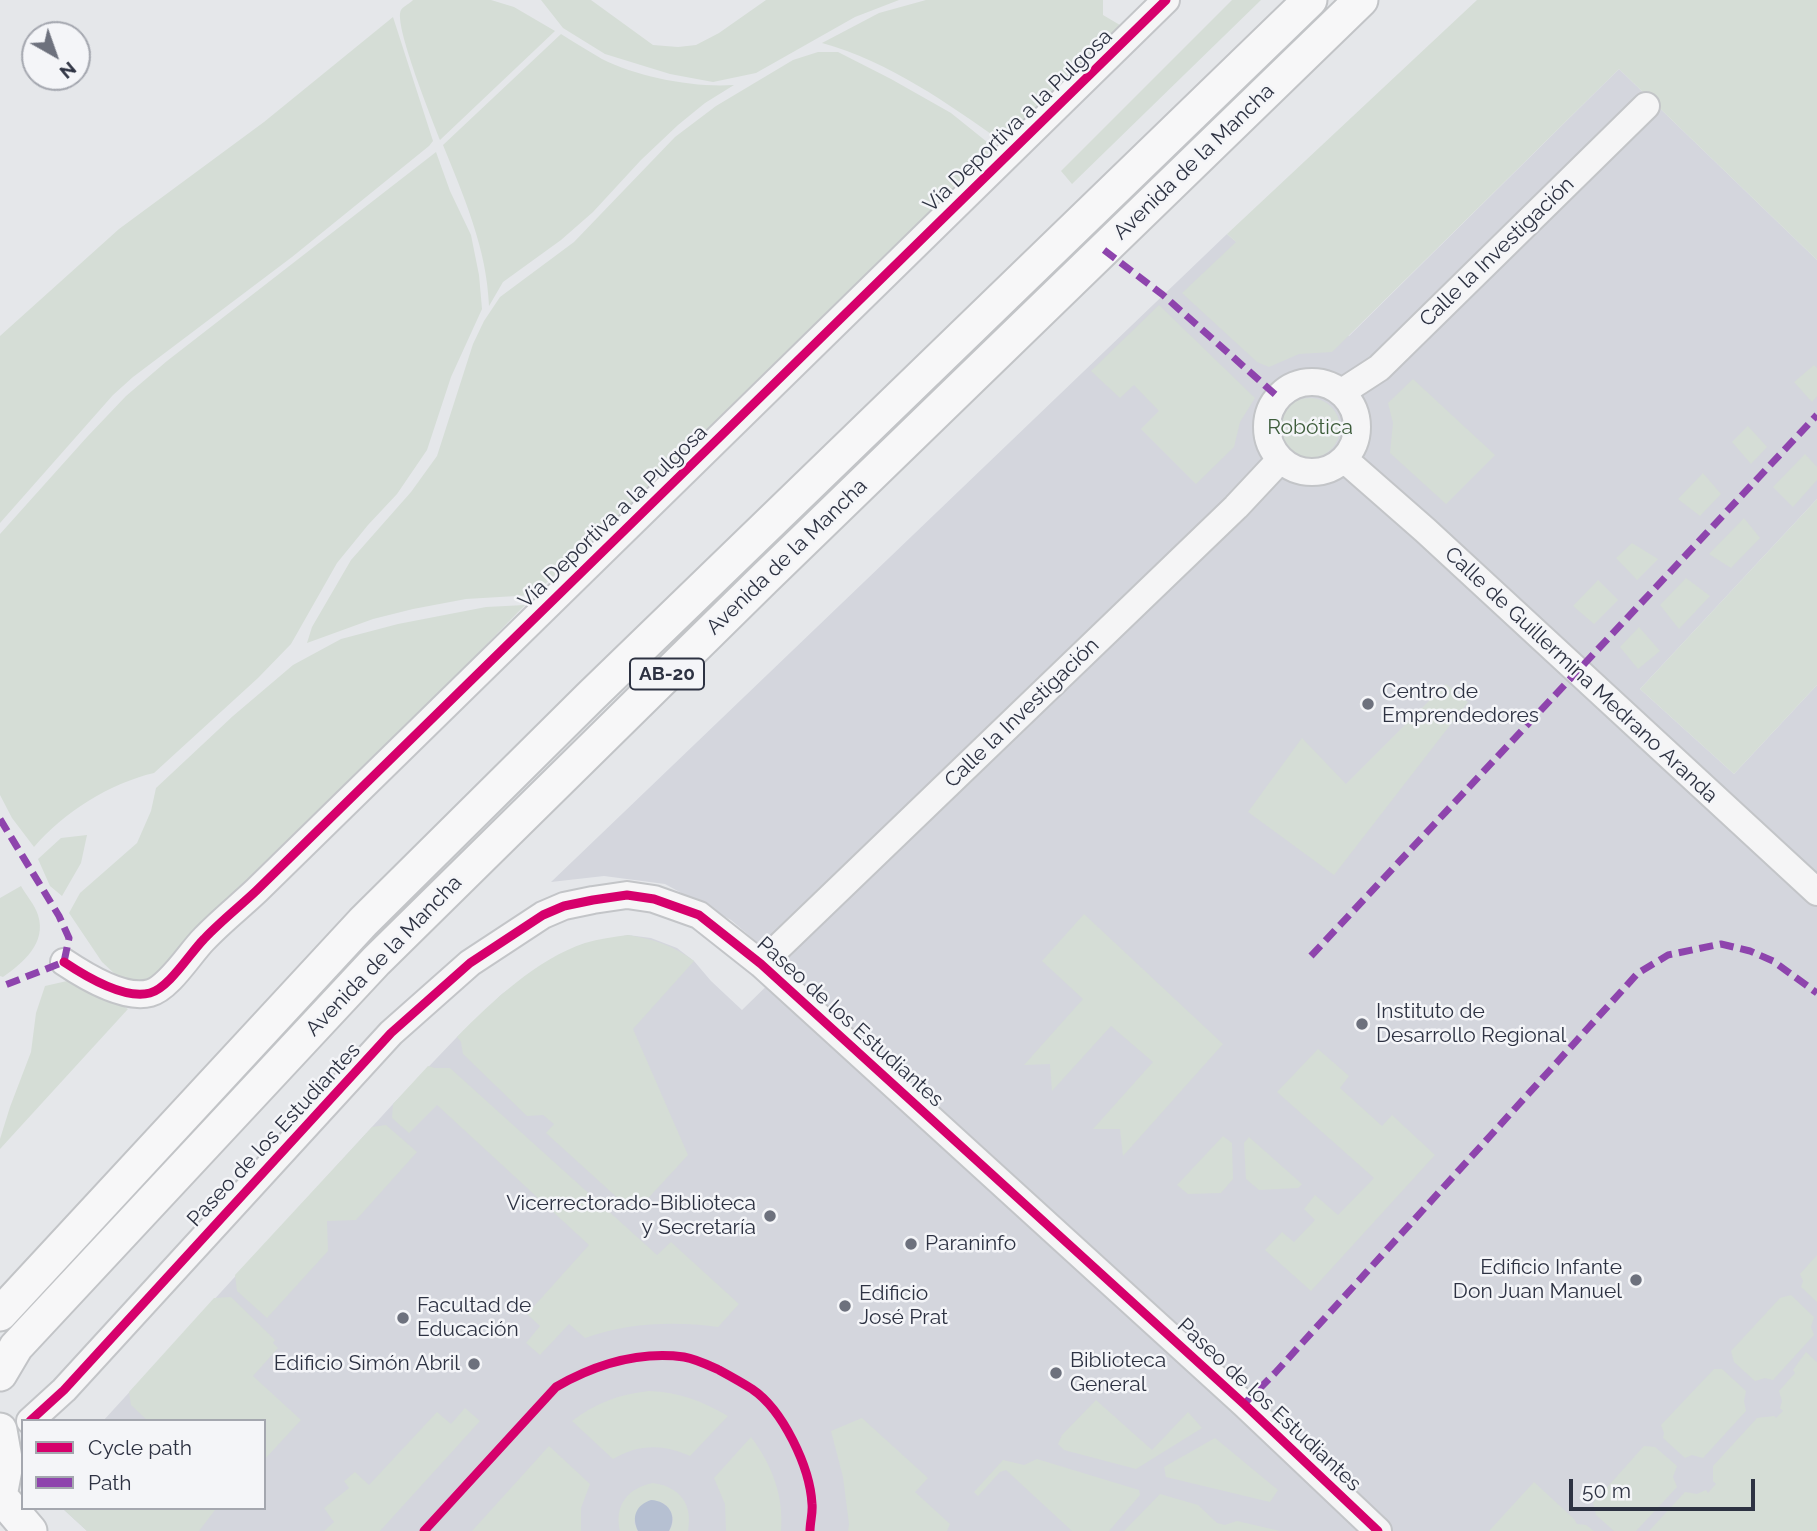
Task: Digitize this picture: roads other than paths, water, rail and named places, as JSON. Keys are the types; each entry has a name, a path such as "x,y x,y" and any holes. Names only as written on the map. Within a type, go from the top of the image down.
{"main road":[{"name":"Avenida de la Mancha","path":"0,1314 363,922 591,696 1310,0"},
{"name":"Avenida de la Mancha","path":"0,1374 16,1347 376,961 764,579 1361,0"},
{"path":"0,1431 6,1464 0,1496 30,1531"}],"street":[{"name":"Vía Deportiva a la Pulgosa","path":"64,962 85,976 136,994 152,993 167,981 204,939 276,872 1166,0"},
{"name":"Calle la Investigación","path":"1342,392 1379,368 1646,106"},
{"path":"1316,381 1342,392 1350,401 1358,425 1352,449 1345,459 1320,472 1305,472 1280,460 1272,449 1266,422 1278,397 1302,382 1316,381"},
{"name":"Calle de Guillermina Medrano Aranda","path":"1345,459 1817,892"},
{"name":"Calle la Investigación","path":"761,964 1217,526 1280,460"},
{"name":"Paseo de los Estudiantes","path":"32,1419 54,1401 391,1034 470,963 543,915 564,906 627,895 654,899 699,915 761,964 1223,1385 1378,1531"},
{"path":"0,1431 21,1426"}],"water":[{"path":"651,1500 662,1503 670,1510 672,1525 669,1531 638,1531 636,1512"}],"place":[{"name":"Centro de Emprendedores","path":"1368,704"},
{"name":"Instituto de Desarrollo Regional","path":"1362,1024"},
{"name":"Vicerrectorado-Biblioteca y Secretaría","path":"770,1216"},
{"name":"Paraninfo","path":"911,1244"},
{"name":"Edificio Infante Don Juan Manuel","path":"1636,1280"},
{"name":"Edificio José Prat","path":"845,1306"},
{"name":"Facultad de Educación","path":"403,1318"},
{"name":"Edificio Simón Abril","path":"474,1364"},
{"name":"Biblioteca General","path":"1056,1373"}],"park label":[{"name":"Robótica","path":"1310,428"}]}
